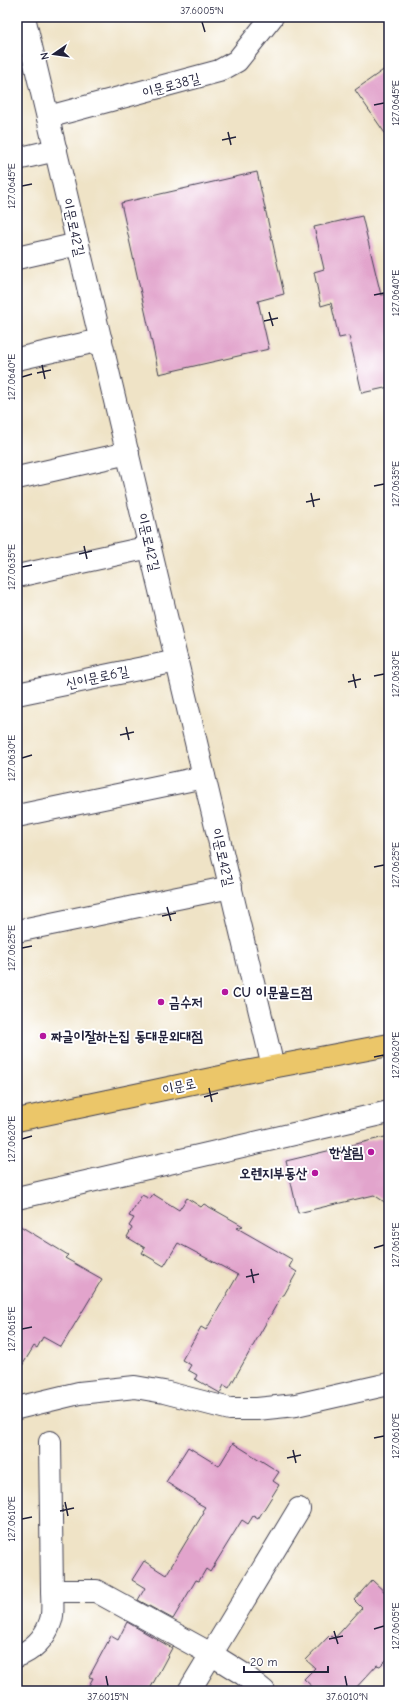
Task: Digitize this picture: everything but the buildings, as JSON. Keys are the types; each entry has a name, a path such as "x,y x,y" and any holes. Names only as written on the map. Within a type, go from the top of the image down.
{"main road":[{"name":"이문로","path":"17,1120 273,1067 389,1045"}],"street":[{"name":"이문로42길","path":"24,17 26,61 48,117 273,1067"},
{"name":"이문로38길","path":"48,117 220,71 237,61 272,17"},
{"path":"17,159 56,150"},
{"path":"17,258 78,244"},
{"path":"17,359 101,340"},
{"path":"17,478 128,453"},
{"path":"17,576 150,547"},
{"name":"신이문로6길","path":"17,694 177,661"},
{"path":"17,816 204,777"},
{"path":"17,931 231,887"},
{"path":"17,1198 389,1112"},
{"path":"17,1408 79,1393 134,1387 164,1392 230,1409 264,1408 296,1405 389,1384"},
{"path":"17,1656 34,1647 44,1636 51,1622 50,1442"},
{"path":"189,1691 299,1509"},
{"path":"52,1591 96,1591 211,1654 243,1674 264,1691"}],"place":[{"name":"CU 이문골드점","path":"225,992"},
{"name":"금수저","path":"161,1002"},
{"name":"짜글이잘하는집 동대문외대점","path":"43,1036"},
{"name":"한살림","path":"371,1152"},
{"name":"오렌지부동산","path":"315,1173"}]}
